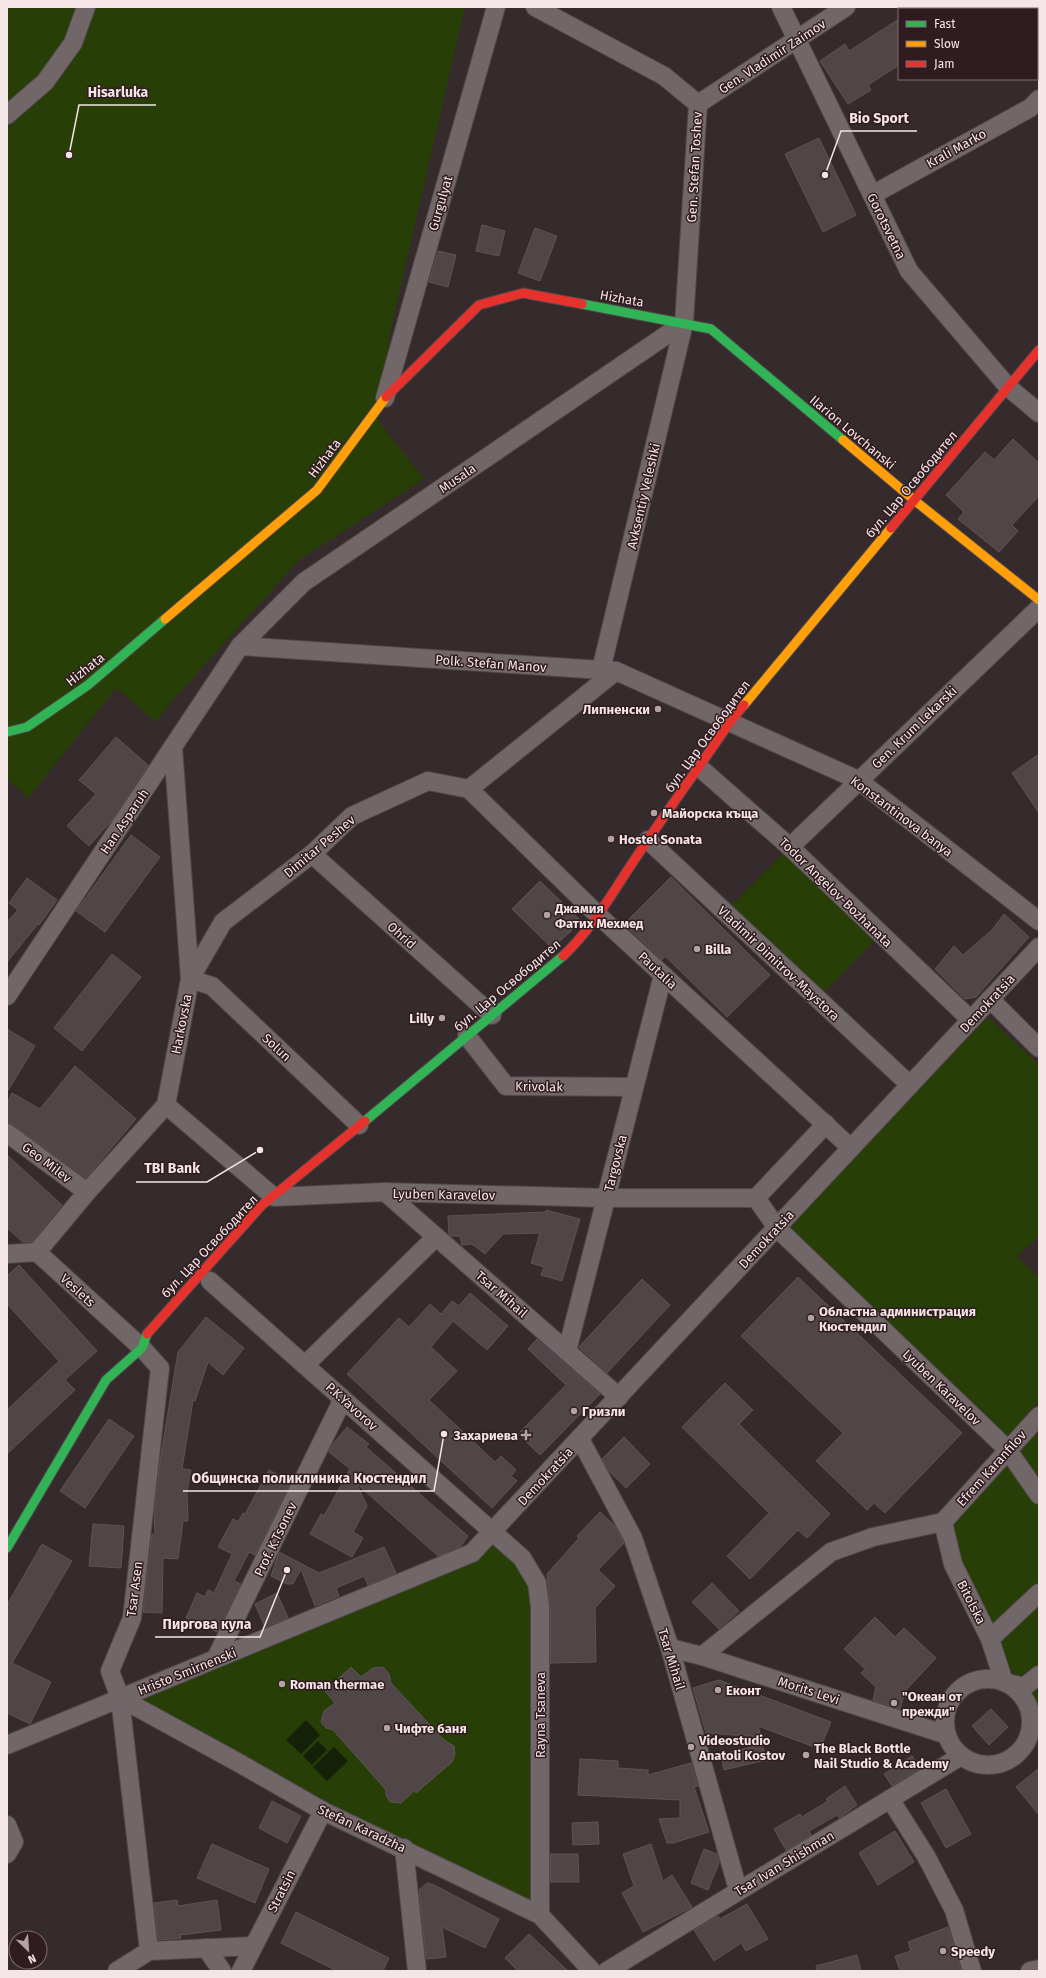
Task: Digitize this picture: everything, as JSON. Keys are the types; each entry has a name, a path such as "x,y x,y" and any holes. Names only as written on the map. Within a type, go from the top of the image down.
{"main road":[{"name":"Hizhata","path":"7,732 27,727 88,685 317,490 385,398 479,305 523,293 684,323"},
{"name":"Ilarion Lovchanski","path":"684,323 711,329 914,500 1039,600"},
{"name":"бул. Цар Освободител","path":"7,1548 106,1380 148,1345 148,1332 261,1206 273,1203 359,1125 555,963 579,941 599,916 648,840 730,722 1039,350"}],"street":[{"path":"7,115 45,82 73,43 86,7"},
{"name":"Gurgulyat","path":"385,398 496,7"},
{"name":"Gen. Stefan Toshev","path":"535,7 664,76 698,104 684,323"},
{"name":"Gorotsvetna","path":"781,7 909,271 1008,387 1039,413"},
{"name":"Gen. Vladimir Zaimov","path":"698,104 846,7"},
{"name":"Krali Marko","path":"872,195 1030,108 1039,99"},
{"name":"Musala","path":"240,646 304,582 684,323"},
{"name":"Avksentiy Veleshki","path":"609,670 684,323"},
{"name":"Gen. Krum Lekarski","path":"790,847 858,780 1039,608"},
{"name":"Polk. Stefan Manov","path":"240,646 609,670 730,722"},
{"name":"Han Asparuh","path":"7,996 240,646"},
{"path":"469,789 609,670"},
{"name":"Konstantinova banya","path":"730,722 858,780 1039,921"},
{"name":"Harkovska","path":"166,1104 190,979 173,747"},
{"name":"Todor Angelov-Bozhanata","path":"699,767 790,847 971,1020"},
{"name":"Dimitar Peshev","path":"190,979 223,922 312,854 352,816 428,781 469,789"},
{"name":"Pautalia","path":"469,789 599,916 851,1148"},
{"name":"Vladimir Dimitrov-Maystora","path":"648,840 910,1085"},
{"name":"Ohrid","path":"312,854 492,1015"},
{"name":"Demokratsia","path":"492,1532 1039,947"},
{"name":"Targovska","path":"567,1351 663,975"},
{"name":"Solun","path":"190,979 212,986 359,1125"},
{"path":"990,999 1039,1048"},
{"name":"Krivolak","path":"467,1036 506,1086 634,1087"},
{"path":"7,1254 37,1252 87,1192 166,1104 273,1203"},
{"path":"756,1198 826,1124"},
{"name":"Geo Milev","path":"7,1132 87,1192"},
{"name":"Lyuben Karavelov","path":"273,1203 385,1192 606,1198 756,1198 777,1228 1007,1449 1039,1494"},
{"name":"Tsar Mihail","path":"385,1192 619,1397"},
{"path":"306,1365 436,1237"},
{"name":"Veslets","path":"37,1252 148,1345"},
{"name":"P.K.Yavorov","path":"210,1281 492,1532"},
{"name":"Tsar Asen","path":"148,1345 160,1368 132,1618 110,1671 120,1698 149,1951"},
{"name":"Prof. K.Tsonev","path":"216,1658 344,1399"},
{"name":"Efrem Karanfilov","path":"943,1522 1007,1449 1039,1416"},
{"name":"Tsar Mihail","path":"580,1439 633,1538 670,1648 738,1890"},
{"path":"702,1656 831,1552 873,1537 943,1522"},
{"name":"Bitolska","path":"943,1522 953,1564 990,1639 1004,1682"},
{"name":"Hristo Smirnenski","path":"7,1745 472,1553 492,1532"},
{"name":"Rayna Tsaneva","path":"492,1532 522,1558 536,1583 540,1607 540,1915"},
{"path":"990,1639 1039,1593"},
{"name":"Morits Levi","path":"670,1648 702,1656 947,1735"},
{"path":"1004,1682 1016,1688 1025,1698 1030,1711 1034,1742 1021,1749 1012,1758 999,1763 979,1764 961,1756 952,1746 947,1735 944,1721 947,1708 954,1695 964,1686 976,1680 990,1678 1024,1687 1039,1675"},
{"name":"Stefan Karadzha","path":"120,1698 323,1811 404,1848 540,1915 592,1971"},
{"name":"Tsar Ivan Shishman","path":"607,1971 738,1890 961,1756"},
{"path":"890,1799 926,1856 954,1910 972,1971"},
{"name":"Stratsin","path":"241,1971 323,1811"},
{"path":"7,1825 14,1842 7,1854"},
{"path":"404,1848 417,1971"},
{"path":"117,1971 149,1951 253,1946"},
{"path":"206,1948 222,1971"},
{"path":"1030,1971 1039,1969"}],"green space":[{"path":"7,7 465,7 390,333 379,422 424,479 299,560 172,701 156,722 116,688 28,798 7,779"},
{"path":"790,847 880,934 818,999 725,912"},
{"path":"988,1017 1039,1065 1039,1236 1017,1257 1039,1278 1039,1400 1006,1440 785,1229"},
{"path":"1039,1416 1039,1710 990,1639 943,1522"},
{"path":"493,1532 537,1583 540,1915 120,1698 472,1553"}],"shaded area":[{"path":"306,1720 320,1735 301,1754 286,1740"},
{"path":"318,1741 327,1750 312,1765 303,1756"},
{"path":"334,1747 348,1761 327,1781 313,1767"}],"building":[{"path":"898,20 898,66 868,85 871,90 848,104 820,61 845,44 849,51"},
{"path":"819,138 856,215 823,232 785,154"},
{"path":"482,225 505,231 499,256 476,251"},
{"path":"535,228 557,236 540,281 518,273"},
{"path":"438,251 456,255 448,287 429,282"},
{"path":"1013,439 1039,463 1039,496 1012,525 1018,531 999,552 958,519 964,512 946,495 985,452 994,460"},
{"path":"116,737 148,765 111,821 89,846 67,826 96,794 79,780"},
{"path":"1039,754 1039,813 1012,773"},
{"path":"131,835 160,857 105,932 76,911"},
{"name":"Billa","path":"671,877 770,975 727,1017 665,956 662,960 624,924"},
{"path":"27,878 57,900 39,925 38,924 7,962 7,922 18,910 9,903"},
{"name":"Джамия Фатих Мехмед","path":"540,881 580,920 570,932 552,948 512,909"},
{"path":"1004,914 1029,937 976,997 965,999 935,969 954,946 963,955 992,930"},
{"path":"112,954 141,977 82,1051 54,1028"},
{"path":"7,1029 35,1046 7,1092"},
{"path":"75,1066 136,1119 86,1178 13,1125 7,1123 7,1103 12,1093 40,1109"},
{"path":"7,1155 62,1205 32,1242 23,1242 7,1228"},
{"path":"546,1210 580,1219 562,1281 541,1275 544,1267 531,1263 540,1233 503,1234 485,1254 472,1244 462,1245 460,1236 451,1236 449,1234 448,1216 546,1212"},
{"path":"19,1265 97,1351 65,1380 75,1390 7,1454 7,1410 59,1361 7,1304 7,1276"},
{"path":"798,1277 962,1433 885,1513 874,1503 867,1510 816,1461 843,1433 741,1336"},
{"path":"642,1279 670,1305 607,1373 579,1347"},
{"path":"470,1293 508,1326 487,1350 453,1321 431,1347 457,1371 429,1400 495,1462 501,1456 516,1470 511,1476 517,1481 492,1508 347,1374 399,1318 409,1327 430,1304 441,1314 452,1301 459,1306"},
{"path":"206,1317 244,1348 223,1375 208,1362 195,1401 193,1400 182,1469 191,1470 187,1492 188,1521 183,1521 178,1559 163,1558 162,1613 143,1612 152,1534 155,1535 154,1512 160,1461 178,1352"},
{"path":"537,1339 600,1394 540,1455 518,1434 566,1385 528,1349"},
{"path":"725,1383 753,1410 739,1424 830,1514 807,1538 798,1530 750,1579 727,1556 769,1513 682,1427"},
{"path":"109,1419 134,1436 85,1508 60,1491"},
{"path":"347,1427 369,1444 366,1447 468,1536 460,1547 438,1556 356,1483 367,1506 353,1532 363,1538 352,1557 310,1534 321,1514 324,1516 350,1469 329,1452 333,1444"},
{"path":"624,1437 650,1464 626,1488 609,1471 602,1459"},
{"path":"269,1470 291,1482 255,1555 249,1552 234,1581 241,1584 217,1632 186,1618 197,1593 205,1597 208,1590 214,1593 232,1554 218,1547 233,1519 238,1522 243,1513 245,1514"},
{"path":"600,1512 615,1526 624,1543 598,1570 615,1586 595,1608 596,1662 550,1663 550,1607 547,1574 579,1538 577,1536"},
{"path":"93,1524 124,1526 121,1568 89,1566"},
{"path":"42,1544 72,1561 12,1663 51,1682 30,1724 7,1713 7,1605"},
{"path":"384,1547 396,1573 368,1585 364,1576 336,1588 339,1596 315,1606 301,1569 293,1584 287,1584 271,1576 279,1552 319,1573"},
{"path":"712,1583 739,1611 719,1629 692,1602"},
{"path":"277,1593 288,1618 265,1627 255,1604"},
{"path":"875,1617 895,1637 904,1628 936,1658 905,1691 900,1709 873,1700 876,1687 861,1673 865,1669 844,1649"},
{"name":"Чифте баня","path":"351,1667 361,1677 373,1668 384,1668 389,1674 391,1683 444,1740 454,1746 455,1754 452,1762 416,1793 414,1791 401,1803 390,1802 386,1795 386,1790 333,1730 326,1728 321,1722 324,1711 335,1703 325,1691"},
{"path":"719,1680 831,1722 820,1749 758,1726 761,1737 706,1733 693,1688"},
{"path":"991,1709 1008,1727 989,1745 972,1726"},
{"path":"762,1744 766,1760 724,1770 721,1755"},
{"path":"912,1756 920,1769 892,1786 884,1774"},
{"path":"580,1759 618,1761 618,1768 648,1770 648,1775 691,1763 698,1786 694,1787 709,1832 673,1843 667,1843 659,1819 680,1818 680,1800 578,1795"},
{"path":"1039,1768 1039,1815 1016,1787"},
{"path":"845,1786 857,1805 839,1818 837,1815 809,1831 811,1835 786,1850 774,1829 800,1814 802,1817 828,1801 826,1799"},
{"path":"946,1789 971,1834 946,1848 921,1803"},
{"path":"272,1801 301,1816 287,1843 259,1828"},
{"path":"598,1822 599,1844 573,1845 572,1823"},
{"path":"895,1831 914,1862 878,1885 859,1853"},
{"path":"212,1844 269,1869 255,1903 197,1878"},
{"path":"651,1844 663,1881 672,1875 692,1907 643,1932 622,1893 634,1886 623,1854"},
{"path":"704,1849 717,1854 719,1863 708,1890 691,1883"},
{"path":"550,1854 578,1854 579,1882 550,1882"},
{"path":"427,1883 434,1885 499,1919 485,1948 442,1927 446,1957 426,1959 419,1890"},
{"path":"177,1900 178,1906 217,1900 221,1930 180,1935 181,1938 158,1940 154,1903"},
{"path":"747,1904 768,1939 746,1951 741,1943 714,1961 694,1930 718,1916 720,1919"},
{"path":"296,1912 389,1958 383,1971 337,1971 281,1943"},
{"path":"948,1927 961,1971 900,1971 895,1956 911,1951 908,1942"},
{"path":"529,1934 568,1971 518,1971 505,1958"},
{"path":"857,1955 861,1971 817,1971 816,1966"}],"traffic: fast":[{"path":"582,304 711,329 843,440"},
{"path":"7,732 27,727 88,685 165,619"},
{"path":"365,1121 563,956"},
{"path":"7,1548 106,1380 142,1348 147,1334"}],"traffic: slow":[{"path":"165,619 317,490 386,397"},
{"path":"843,440 914,500 1039,600"},
{"path":"744,705 891,528"}],"traffic: jam":[{"path":"386,397 479,305 523,293 582,304"},
{"path":"891,528 1039,350"},
{"path":"563,956 592,923 669,809 730,722 744,705"},
{"path":"147,1334 261,1206 365,1121"}],"place":[{"name":"Hisarluka","path":"69,155"},
{"name":"Bio Sport","path":"825,175"},
{"name":"Липненски","path":"658,709"},
{"name":"Майорска къща","path":"654,813"},
{"name":"Hostel Sonata","path":"611,839"},
{"name":"Джамия Фатих Мехмед","path":"547,915"},
{"name":"Billa","path":"697,949"},
{"name":"Lilly","path":"442,1018"},
{"name":"TBI Bank","path":"260,1150"},
{"name":"Областна администрация Кюстендил","path":"811,1318"},
{"name":"Гризли","path":"574,1411"},
{"name":"Общинска поликлиника Кюстендил","path":"444,1434"},
{"name":"Захариева","path":"526,1435"},
{"name":"Пиргова кула","path":"287,1570"},
{"name":"Roman thermae","path":"282,1684"},
{"name":"Еконт","path":"718,1690"},
{"name":"\"Океан от прежди\"","path":"894,1703"},
{"name":"Чифте баня","path":"387,1728"},
{"name":"Videostudio Anatoli Kostov","path":"691,1747"},
{"name":"The Black Bottle Nail Studio & Academy","path":"806,1755"},
{"name":"Speedy","path":"943,1951"}]}
